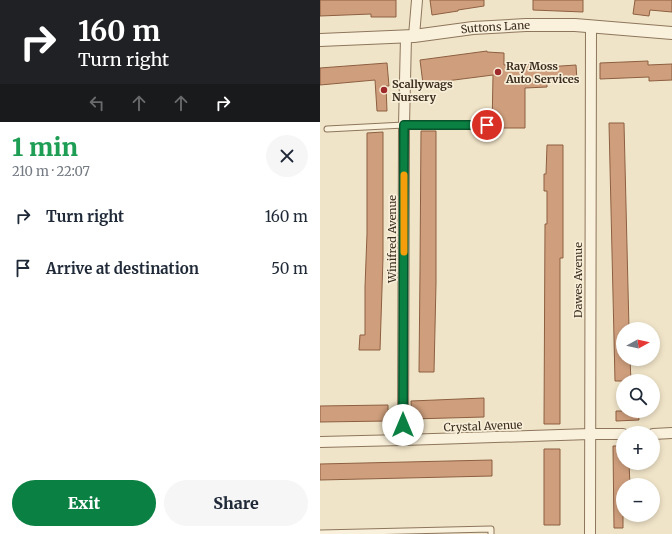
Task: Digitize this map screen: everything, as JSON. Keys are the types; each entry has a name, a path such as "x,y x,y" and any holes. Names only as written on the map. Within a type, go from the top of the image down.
{"street":[{"name":"Winifred Avenue","path":"403,440 404,125 410,37 417,0"},
{"name":"Suttons Lane","path":"320,40 410,37 473,28 518,26 575,25 672,33"},
{"name":"Dawes Avenue","path":"590,534 591,26"},
{"path":"660,434 672,433"},
{"name":"Crystal Avenue","path":"320,442 616,434"}],"lane":[{"path":"328,129 404,125 487,125"},
{"path":"320,533 491,529 491,534"}],"building":[{"path":"320,0 396,0 396,17 371,17 371,14 320,16"},
{"path":"430,0 484,0 484,6 432,15"},
{"path":"533,0 583,0 583,12 533,10"},
{"path":"635,0 672,0 672,12 650,10 649,16 633,14"},
{"path":"487,51 504,53 504,65 546,64 546,67 576,65 577,81 547,83 547,87 525,88 525,128 492,128 493,75 423,84 420,60"},
{"path":"648,61 648,65 672,64 672,80 649,81 649,77 600,79 600,63"},
{"path":"387,63 389,86 386,86 387,111 377,111 375,80 320,85 320,68"},
{"path":"609,123 624,123 629,322 616,322 616,366 630,366 631,374 616,374 615,381"},
{"path":"421,131 436,131 436,283 434,372 419,372"},
{"path":"383,132 383,258 380,350 359,350 360,335 365,335 367,133"},
{"path":"547,145 563,145 563,258 560,258 560,424 544,424 545,224 547,224 547,191 544,191 544,174 546,174"},
{"path":"484,398 484,417 412,419 411,401"},
{"path":"388,405 388,421 320,422 320,406"},
{"path":"616,418 639,418 639,420 616,421"},
{"path":"613,446 616,446 616,470 629,470 630,478 616,478 616,522 623,522 623,528 614,528"},
{"path":"544,449 560,449 560,525 544,525"},
{"path":"492,460 492,476 320,480 320,464"}],"slow traffic":[{"path":"404,175 404,252"}],"place":[{"name":"Ray Moss Auto Services","path":"498,72"},
{"name":"Scallywags Nursery","path":"384,90"}],"route":[{"path":"403,425 404,125 487,125"}]}
